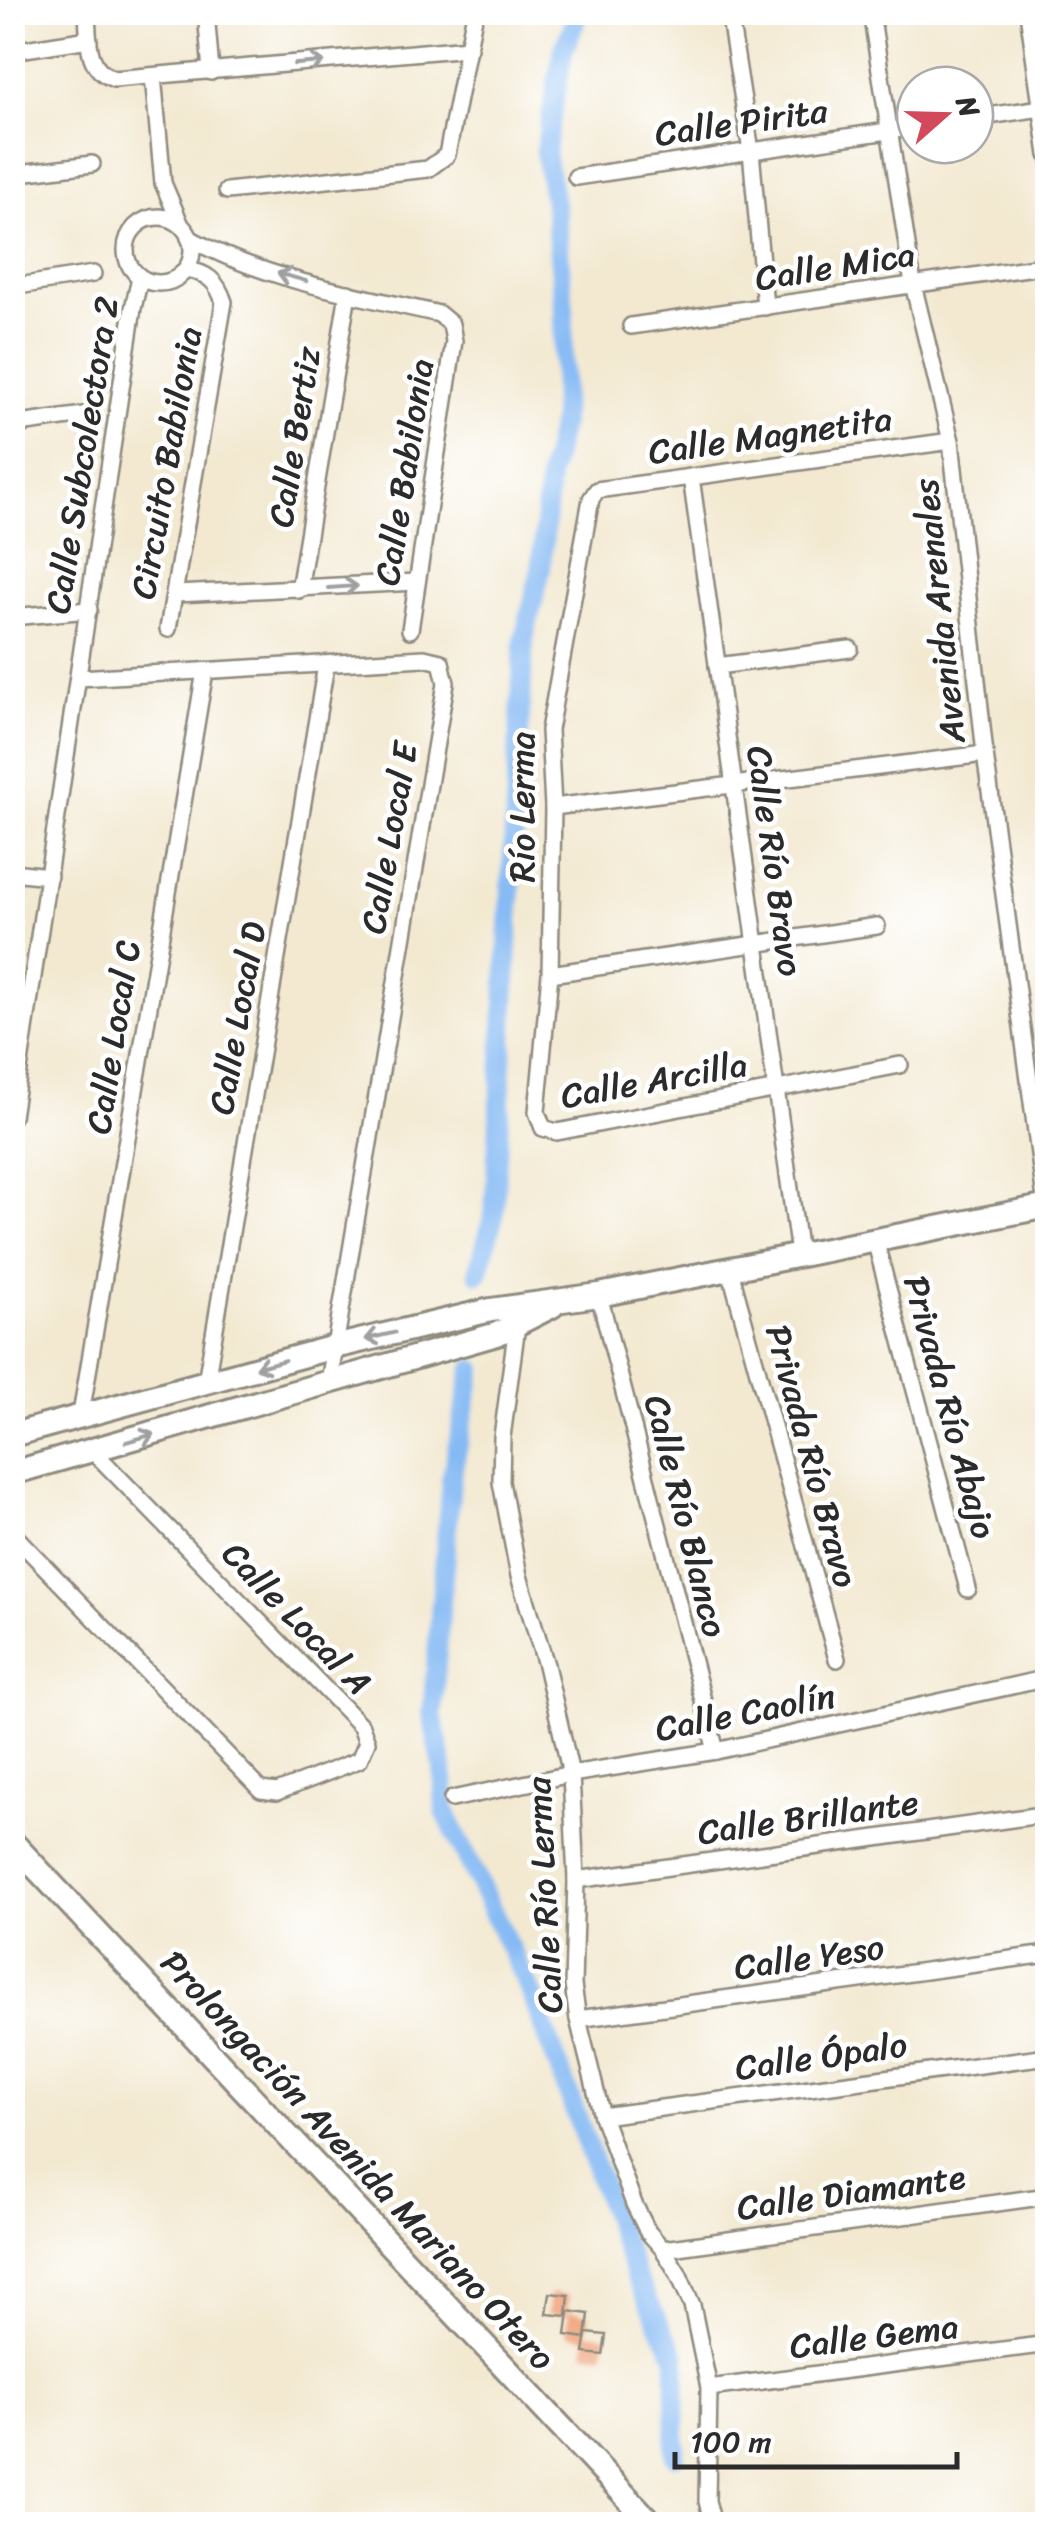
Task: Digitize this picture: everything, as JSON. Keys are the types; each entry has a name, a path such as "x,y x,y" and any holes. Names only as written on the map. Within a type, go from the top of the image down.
{"main road":[{"path":"12,1473 329,1382 559,1302 1047,1207"},
{"path":"12,1435 334,1347 517,1315"},
{"name":"Prolongación Avenida Mariano Otero","path":"12,1842 652,2524"}],"street":[{"path":"87,12 92,60 114,80 469,48"},
{"path":"206,12 212,72"},
{"path":"227,190 434,167 447,155 475,12"},
{"path":"729,12 750,151 765,307"},
{"name":"Avenida Arenales","path":"870,12 913,284 951,441 985,754 1047,1207"},
{"path":"1028,12 1048,155"},
{"path":"12,51 89,39"},
{"path":"153,76 163,183 192,249 185,270 164,283 140,278 128,264 125,246 132,230 146,218 163,183"},
{"path":"995,115 1044,107"},
{"name":"Calle Pirita","path":"576,177 895,130"},
{"path":"12,174 92,164"},
{"path":"146,218 172,219 225,258 348,294"},
{"name":"Calle Mica","path":"631,326 1048,264"},
{"name":"Circuito Babilonia","path":"168,630 224,302 206,274 185,270"},
{"path":"12,287 93,274"},
{"name":"Calle Subcolectora 2","path":"12,1117 20,1028 50,876 140,278"},
{"name":"Calle Babilonia","path":"348,294 439,314 452,324 454,341 410,630"},
{"name":"Calle Bertiz","path":"299,590 348,294"},
{"path":"12,425 84,415"},
{"name":"Calle Magnetita","path":"597,490 951,441"},
{"name":"Calle Río Bravo","path":"691,476 799,1254"},
{"name":"Río Lerma","path":"543,1128 537,1112 550,974 553,807 549,730 591,498 597,490"},
{"path":"176,594 417,582"},
{"path":"12,617 89,610"},
{"path":"717,666 850,650"},
{"name":"Calle Local E","path":"79,678 424,658 441,662 446,683 329,1382"},
{"name":"Calle Local D","path":"206,1382 326,665"},
{"name":"Calle Local C","path":"81,1414 205,671"},
{"path":"553,807 985,754"},
{"path":"12,872 50,876"},
{"path":"550,974 877,926"},
{"name":"Calle Arcilla","path":"543,1128 557,1132 900,1065"},
{"name":"Privada Río Abajo","path":"874,1240 968,1589"},
{"name":"Privada Río Bravo","path":"730,1270 837,1659"},
{"name":"Calle Río Blanco","path":"599,1295 716,1751"},
{"name":"Calle Río Lerma","path":"517,1315 502,1437 503,1506 571,1774 576,1880 574,1986 578,2019 602,2116 634,2204 692,2305 709,2388 707,2501 713,2524"},
{"name":"Calle Local A","path":"12,1533 260,1790 278,1792 359,1760 366,1742 361,1726 94,1452"},
{"name":"Calle Caolín","path":"452,1798 716,1751 1048,1678"},
{"name":"Calle Brillante","path":"576,1880 1048,1814"},
{"name":"Calle Yeso","path":"578,2019 1048,1954"},
{"name":"Calle Ópalo","path":"602,2116 1048,2056"},
{"name":"Calle Diamante","path":"663,2249 1048,2196"},
{"name":"Calle Gema","path":"709,2388 1048,2344"}],"green space":[{"path":"12,887 26,889 13,998"}],"building":[{"path":"550,2293 569,2295 567,2316 547,2314"},
{"path":"569,2311 589,2314 586,2338 566,2335"},
{"path":"587,2333 606,2335 603,2355 584,2353"}],"waterway":[{"path":"478,1273 494,1215 524,639 541,569 549,477 562,419 564,311 555,209 545,152 563,51 579,12"},
{"path":"473,1369 451,1479 432,1715 443,1767 445,1811 533,1997 635,2275 676,2357 675,2456"}]}
